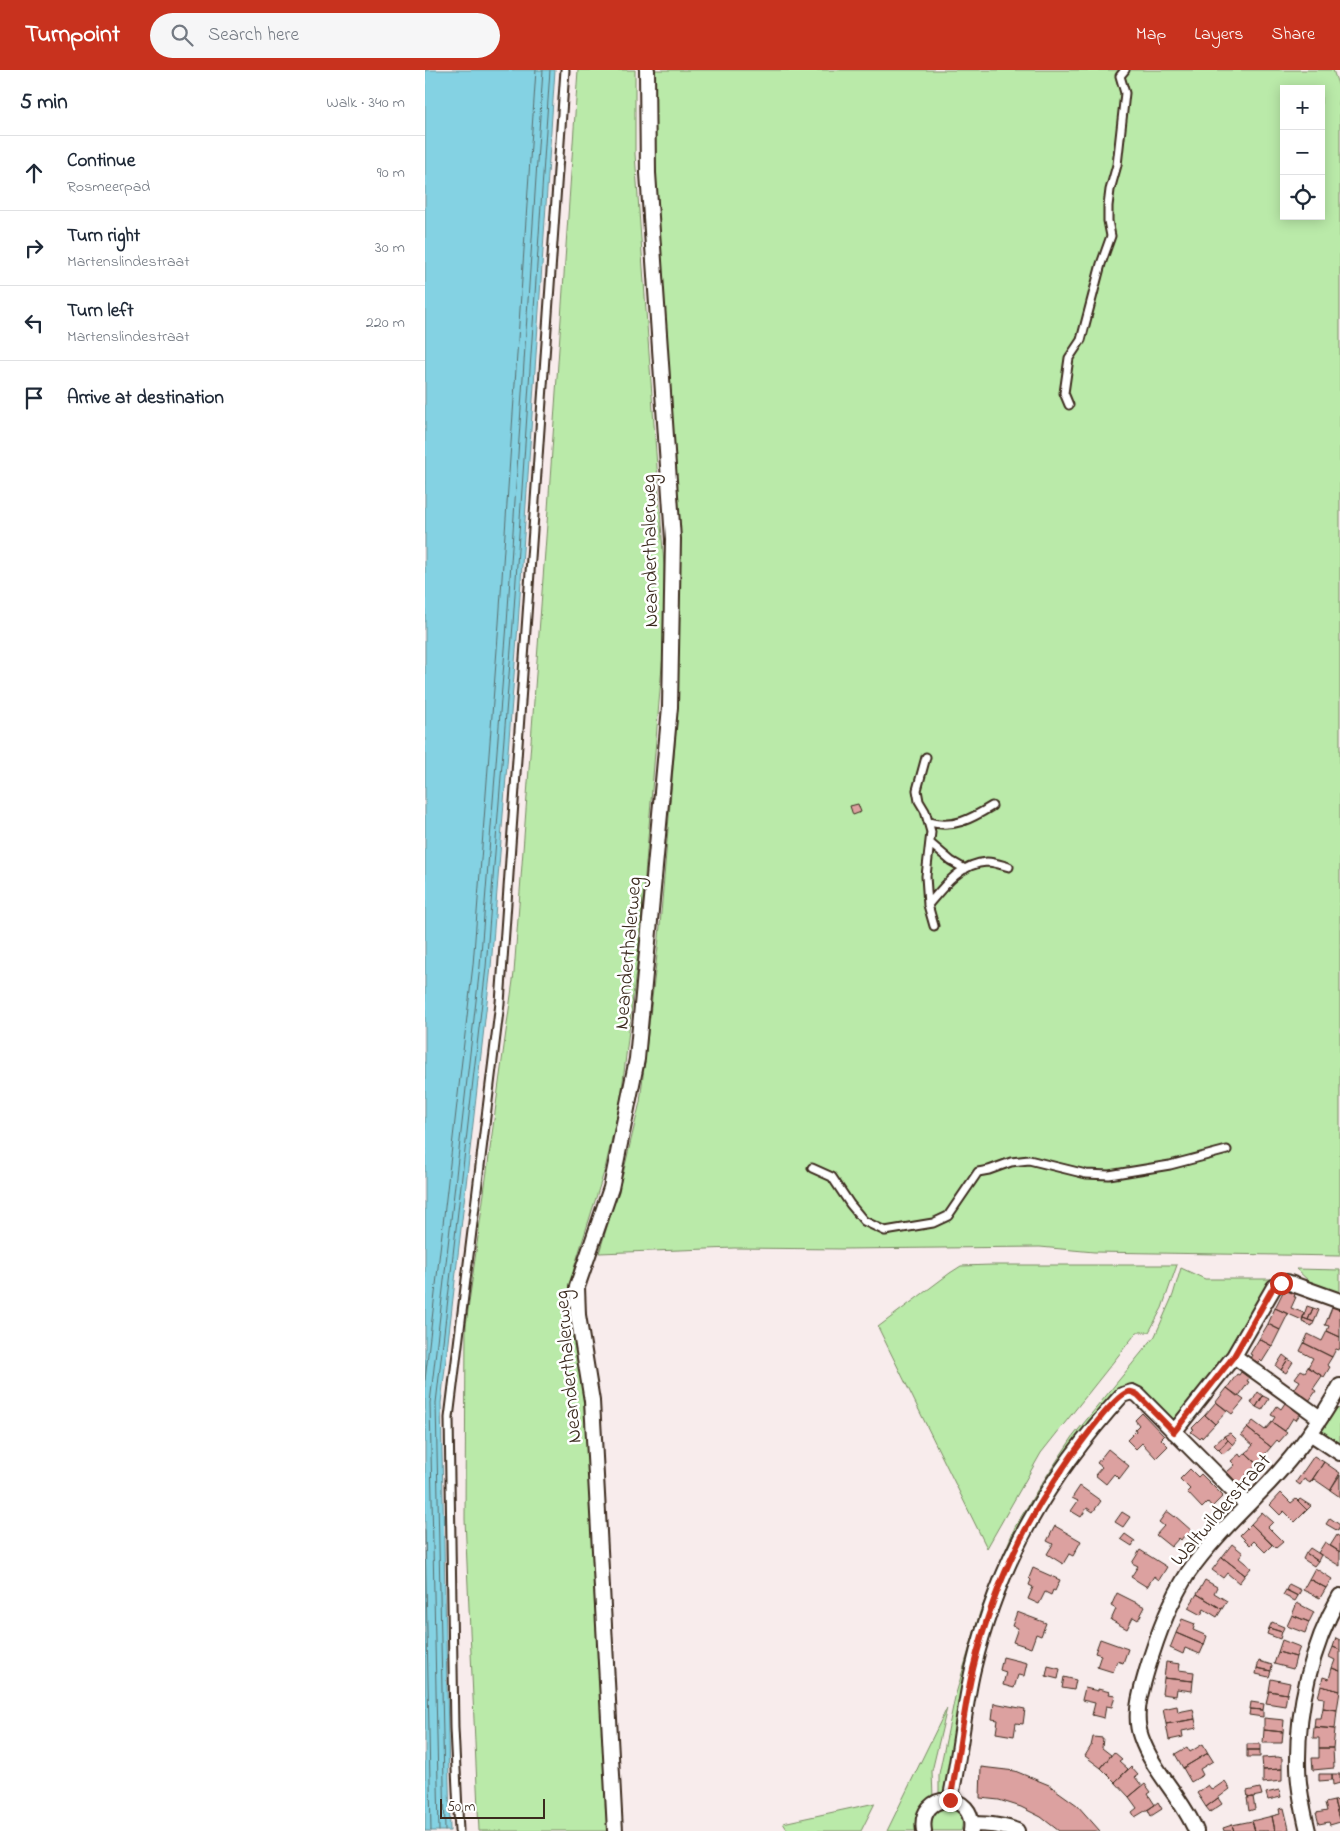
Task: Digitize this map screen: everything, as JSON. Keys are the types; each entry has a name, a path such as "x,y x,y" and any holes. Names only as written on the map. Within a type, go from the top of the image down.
{"street":[{"name":"Neanderthalerweg","path":"615,1831 592,1401 578,1315 577,1288 611,1188 637,1059 670,706 673,539 648,173 647,70"},
{"path":"1174,1432 1234,1356 1274,1286 1287,1282 1340,1301"},
{"path":"1234,1356 1320,1418"},
{"name":"Waltwilderstraat","path":"1196,1831 1190,1816 1153,1762 1140,1736 1137,1710 1157,1637 1172,1602 1189,1573 1226,1527 1289,1460 1320,1418 1336,1402 1340,1386"},
{"path":"950,1800 971,1678 987,1621 1004,1574 1042,1498 1070,1456 1122,1395 1132,1392 1138,1395 1247,1505"},
{"path":"1310,1433 1340,1453"},
{"path":"1308,1831 1300,1794 1298,1767 1301,1718 1307,1679 1318,1646 1340,1596"},
{"path":"924,1831 923,1822 929,1808 938,1801 950,1800 963,1805 968,1810 971,1828 990,1824 1017,1831"}],"lane":[{"path":"459,1831 454,1728 449,1418 501,1003 565,70"},
{"path":"1069,405 1064,393 1069,358 1081,340 1111,236 1108,206 1118,156 1125,93 1121,76 1125,70"},
{"path":"926,757 917,790 919,801 929,822 931,832 926,876 928,905 934,926"},
{"path":"929,822 938,825 955,824 974,817 991,806"},
{"path":"931,844 951,861 965,869"},
{"path":"928,905 943,888 965,869 987,862 1009,867"},
{"path":"812,1168 832,1177 864,1221 885,1232 933,1223 948,1216 978,1172 1011,1162 1029,1160 1078,1172 1109,1175 1170,1164 1227,1150"}],"green space":[{"path":"578,70 635,70 635,154 664,566 664,641 640,937 621,1098 605,1169 574,1268 571,1291 588,1412 610,1831 479,1831 465,1519 466,1325 514,973"},
{"path":"654,70 1333,70 1340,90 1340,1256 1094,1252 1040,1247 734,1248 599,1253 623,1174 640,1102 659,938 677,720 678,574 654,154"},
{"path":"1177,1265 1162,1308 1149,1332 1137,1332 1041,1453 987,1548 878,1327 961,1266"},
{"path":"1181,1268 1205,1279 1271,1279 1244,1331 1177,1423 1140,1388 1134,1387 1121,1392 1000,1574 948,1796 939,1797 939,1774 955,1697 980,1612 1015,1527 1074,1435 1155,1336 1173,1295"},
{"path":"1296,1269 1340,1270 1340,1294 1311,1283"},
{"path":"1334,1407 1340,1409 1340,1447 1319,1430"},
{"path":"947,1708 932,1771 933,1798 919,1831 887,1831"},
{"path":"875,1803 861,1831 788,1831 783,1823"},
{"path":"949,1807 961,1816 961,1831 932,1831 931,1818 933,1815 940,1809"}],"water":[{"path":"425,70 555,70 518,625 491,967 441,1403 450,1831 425,1831"}],"building":[{"path":"858,804 861,812 853,815 850,806"},
{"path":"1286,1290 1295,1294 1294,1297 1296,1297 1291,1308 1304,1313 1302,1320 1275,1308 1283,1292 1285,1293"},
{"path":"1333,1305 1340,1308 1340,1337 1327,1331 1329,1326 1325,1325"},
{"path":"1307,1306 1313,1308 1308,1320 1303,1318"},
{"path":"1275,1308 1288,1314 1280,1330 1268,1324"},
{"path":"1313,1308 1319,1310 1314,1322 1308,1320"},
{"path":"1303,1318 1314,1322 1312,1326 1302,1322"},
{"path":"1268,1324 1280,1330 1272,1346 1259,1339"},
{"path":"1327,1331 1340,1337 1339,1350 1336,1349 1332,1357 1304,1343 1308,1334 1322,1341"},
{"path":"1259,1339 1272,1346 1262,1362 1260,1360 1259,1363 1250,1358 1252,1355 1250,1354"},
{"path":"1304,1343 1332,1357 1327,1365 1330,1367 1324,1377 1308,1367 1313,1358 1300,1351"},
{"path":"1283,1355 1288,1359 1281,1370 1276,1366"},
{"path":"1288,1359 1293,1362 1286,1373 1281,1370"},
{"path":"1308,1367 1322,1376 1313,1389 1316,1391 1309,1401 1294,1390 1300,1381 1295,1378 1301,1370 1305,1372"},
{"path":"1241,1372 1249,1378 1247,1381 1249,1382 1238,1397 1227,1388 1237,1374 1239,1375"},
{"path":"1227,1388 1244,1400 1232,1414 1216,1402"},
{"path":"1258,1392 1263,1396 1256,1407 1251,1403"},
{"path":"1263,1396 1269,1399 1262,1410 1256,1407"},
{"path":"1287,1400 1303,1410 1296,1420 1293,1418 1285,1431 1272,1422 1275,1417 1271,1415 1277,1406 1281,1409"},
{"path":"1216,1402 1227,1411 1215,1424 1205,1415"},
{"path":"1142,1413 1164,1436 1161,1439 1168,1446 1156,1458 1142,1443 1136,1449 1127,1440 1136,1431 1135,1429 1139,1425 1135,1420"},
{"path":"1205,1415 1215,1424 1202,1438 1201,1436 1199,1438 1191,1432 1194,1429 1192,1428"},
{"path":"1253,1421 1265,1430 1272,1422 1287,1433 1279,1442 1277,1440 1271,1447 1247,1428"},
{"path":"1247,1428 1271,1447 1265,1454 1267,1457 1259,1466 1246,1453 1253,1445 1241,1435"},
{"path":"1230,1433 1237,1440 1233,1445 1224,1436"},
{"path":"1224,1436 1228,1440 1219,1450 1214,1445"},
{"path":"1228,1440 1233,1445 1223,1454 1219,1450"},
{"path":"1108,1449 1129,1466 1119,1479 1114,1474 1106,1484 1095,1475 1102,1467 1097,1463"},
{"path":"1246,1453 1258,1464 1246,1475 1249,1477 1240,1486 1227,1472 1235,1465 1231,1461 1239,1454 1241,1457"},
{"path":"1314,1456 1324,1462 1310,1483 1304,1479 1300,1485 1296,1482"},
{"path":"1324,1462 1340,1473 1330,1490 1314,1479 1310,1483"},
{"path":"1190,1469 1198,1477 1201,1474 1223,1496 1212,1507 1208,1502 1202,1508 1187,1492 1190,1489 1180,1479"},
{"path":"1340,1475 1340,1497 1330,1490"},
{"path":"1080,1486 1101,1501 1093,1512 1087,1508 1081,1517 1071,1511 1078,1501 1072,1498"},
{"path":"1281,1493 1291,1503 1296,1499 1307,1510 1295,1522 1284,1511 1280,1515 1270,1505"},
{"path":"1300,1499 1311,1506 1307,1510 1298,1501"},
{"path":"1167,1511 1192,1531 1186,1538 1184,1536 1181,1540 1179,1538 1171,1547 1156,1535 1164,1526 1159,1522"},
{"path":"1122,1512 1130,1517 1123,1527 1115,1522"},
{"path":"1262,1512 1273,1522 1268,1527 1283,1542 1276,1548 1251,1524"},
{"path":"1330,1518 1340,1525 1338,1531 1326,1524"},
{"path":"1251,1524 1272,1545 1265,1552 1254,1541 1250,1545 1240,1535"},
{"path":"1055,1526 1081,1541 1073,1556 1069,1554 1063,1564 1047,1554 1053,1544 1047,1541"},
{"path":"1125,1534 1135,1541 1132,1546 1121,1539"},
{"path":"1337,1535 1340,1537 1340,1552 1330,1546"},
{"path":"1325,1542 1340,1552 1340,1566 1318,1553"},
{"path":"1232,1544 1243,1553 1239,1558 1251,1568 1245,1575 1222,1557"},
{"path":"1310,1548 1321,1555 1318,1561 1306,1553"},
{"path":"1140,1550 1167,1567 1159,1580 1154,1576 1147,1587 1131,1577 1138,1566 1132,1563"},
{"path":"1306,1553 1318,1561 1314,1566 1303,1559"},
{"path":"1222,1557 1245,1575 1239,1583 1227,1573 1223,1578 1212,1570"},
{"path":"1033,1568 1060,1580 1055,1591 1053,1590 1051,1595 1045,1592 1039,1604 1028,1599 1033,1587 1029,1585 1031,1580 1029,1578"},
{"path":"1315,1568 1332,1579 1326,1588 1309,1579"},
{"path":"1309,1579 1326,1588 1320,1598 1303,1590"},
{"path":"1205,1580 1217,1587 1214,1593 1227,1601 1222,1609 1197,1594"},
{"path":"1289,1584 1301,1590 1298,1596 1286,1590"},
{"path":"1286,1590 1298,1596 1295,1601 1283,1595"},
{"path":"1117,1593 1145,1607 1138,1620 1133,1617 1127,1629 1111,1620 1116,1609 1111,1606"},
{"path":"1197,1594 1222,1609 1217,1617 1204,1609 1201,1615 1188,1608"},
{"path":"1297,1603 1314,1612 1309,1622 1292,1615"},
{"path":"1017,1612 1046,1623 1041,1636 1036,1634 1031,1648 1013,1642 1018,1628 1012,1626"},
{"path":"1292,1615 1309,1622 1305,1633 1287,1626"},
{"path":"1182,1619 1195,1624 1193,1630 1207,1636 1204,1645 1176,1633"},
{"path":"1272,1622 1284,1627 1282,1632 1269,1628"},
{"path":"1269,1628 1282,1632 1280,1639 1267,1634"},
{"path":"1176,1633 1204,1645 1200,1654 1185,1648 1183,1654 1170,1648"},
{"path":"1336,1638 1340,1640 1340,1650 1333,1647"},
{"path":"1100,1639 1128,1649 1123,1663 1117,1661 1113,1672 1097,1667 1101,1655 1095,1653"},
{"path":"1282,1640 1300,1647 1296,1657 1278,1652"},
{"path":"1333,1647 1340,1650 1340,1671 1332,1668 1335,1660 1329,1657"},
{"path":"1278,1652 1296,1657 1293,1669 1274,1664"},
{"path":"1003,1657 1027,1663 1024,1676 1018,1675 1014,1688 1003,1685 1006,1672 1000,1670"},
{"path":"1259,1661 1272,1665 1271,1671 1257,1668"},
{"path":"1166,1662 1180,1664 1179,1670 1194,1672 1193,1681 1164,1678"},
{"path":"1048,1666 1060,1669 1058,1679 1046,1676"},
{"path":"1257,1668 1271,1671 1269,1677 1256,1674"},
{"path":"1332,1668 1340,1671 1340,1691 1321,1686 1323,1677 1329,1679"},
{"path":"1064,1677 1076,1680 1074,1690 1062,1688"},
{"path":"1164,1678 1193,1681 1192,1691 1177,1689 1176,1696 1162,1694"},
{"path":"1271,1679 1290,1683 1287,1694 1269,1691"},
{"path":"1321,1686 1340,1691 1337,1710 1323,1708 1324,1698 1318,1697"},
{"path":"1085,1688 1098,1691 1098,1689 1115,1695 1112,1707 1106,1706 1104,1718 1092,1715 1095,1703 1082,1700"},
{"path":"1269,1691 1287,1694 1285,1706 1266,1703"},
{"path":"1251,1702 1264,1704 1263,1710 1250,1709"},
{"path":"994,1703 1025,1709 1023,1724 1016,1723 1014,1736 996,1733 998,1720 992,1719"},
{"path":"1177,1706 1178,1712 1193,1709 1195,1719 1166,1724 1163,1709"},
{"path":"1323,1708 1337,1710 1335,1729 1314,1727 1315,1718 1321,1718"},
{"path":"1250,1709 1263,1710 1263,1717 1249,1715"},
{"path":"1264,1718 1284,1720 1283,1732 1264,1730"},
{"path":"1195,1719 1197,1728 1182,1731 1183,1737 1169,1740 1166,1724"},
{"path":"1314,1727 1335,1729 1333,1748 1319,1748 1319,1738 1313,1738"},
{"path":"1264,1730 1283,1732 1282,1743 1263,1743"},
{"path":"1093,1737 1103,1738 1102,1748 1111,1755 1101,1768 1085,1756 1091,1746"},
{"path":"1203,1744 1208,1753 1183,1768 1175,1754 1187,1747 1190,1752"},
{"path":"1247,1744 1260,1744 1260,1750 1247,1750"},
{"path":"1319,1748 1333,1748 1334,1768 1313,1770 1312,1758 1319,1758"},
{"path":"1247,1750 1260,1750 1260,1757 1247,1757"},
{"path":"1114,1752 1122,1759 1119,1761 1128,1769 1115,1782 1101,1768"},
{"path":"1208,1753 1213,1761 1200,1769 1203,1775 1191,1782 1183,1768"},
{"path":"1262,1758 1282,1758 1282,1769 1263,1770"},
{"path":"981,1767 1015,1771 1049,1785 1077,1805 1100,1831 1059,1831 1041,1817 1021,1807 999,1800 980,1798"},
{"path":"1131,1767 1138,1775 1135,1777 1142,1786 1129,1797 1115,1782"},
{"path":"1282,1769 1282,1781 1263,1783 1263,1770"},
{"path":"1319,1774 1332,1774 1332,1780 1319,1781"},
{"path":"1332,1774 1340,1774 1340,1783 1333,1785"},
{"path":"1225,1781 1230,1789 1206,1807 1197,1793 1208,1785 1212,1790"},
{"path":"1145,1784 1151,1792 1148,1794 1155,1805 1135,1817 1132,1812 1137,1808 1129,1797"},
{"path":"1260,1788 1262,1795 1248,1798 1247,1791"},
{"path":"1279,1790 1281,1797 1268,1800 1266,1793"},
{"path":"1253,1797 1255,1809 1249,1811 1247,1798"},
{"path":"1218,1798 1222,1804 1210,1812 1206,1807"},
{"path":"1340,1800 1340,1819 1339,1819 1334,1801"},
{"path":"1334,1801 1340,1822 1330,1825 1329,1822 1319,1824 1316,1813 1327,1811 1325,1803"},
{"path":"1158,1802 1162,1809 1151,1816 1148,1810"},
{"path":"1284,1808 1289,1829 1275,1831 1272,1816 1280,1814 1279,1809"},
{"path":"1272,1816 1275,1831 1255,1831 1252,1821"},
{"path":"1252,1821 1255,1831 1234,1831 1232,1825"},
{"path":"1232,1825 1234,1831 1224,1831 1223,1828"}],"route":[{"path":"950,1800 973,1669 987,1621 1004,1574 1042,1498 1070,1456 1096,1424 1122,1395 1127,1392 1138,1395 1174,1432 1234,1356 1274,1286 1281,1283"}]}
